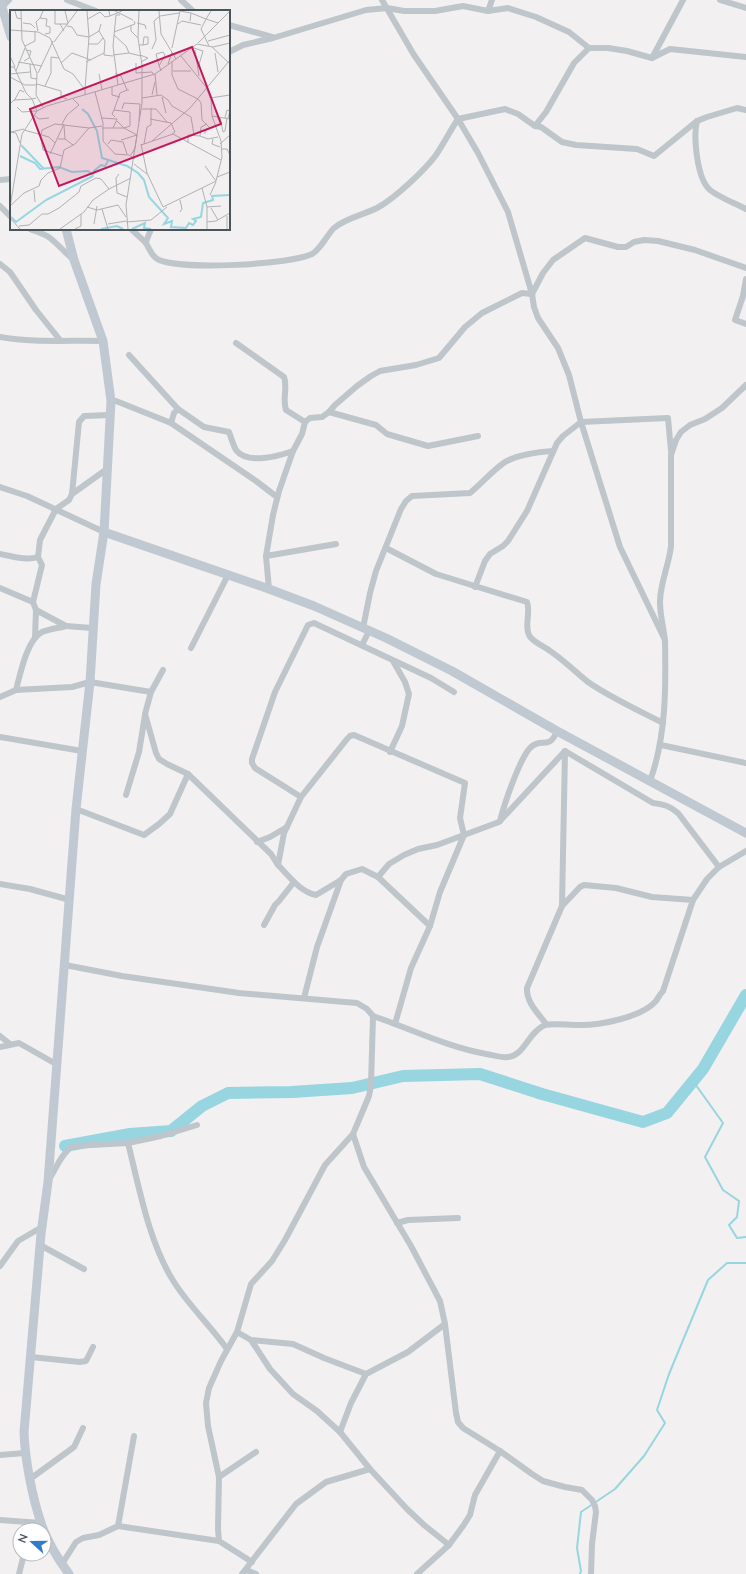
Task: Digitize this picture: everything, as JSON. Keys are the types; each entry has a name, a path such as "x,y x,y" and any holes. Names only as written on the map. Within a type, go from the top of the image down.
{"street":[{"path":"9,0 1,4 10,33"},
{"path":"67,0 93,10"},
{"path":"182,0 192,10"},
{"path":"382,0 414,55 458,119 508,212 538,318 558,348 570,375 581,422 620,547 665,640"},
{"path":"488,11 492,0"},
{"path":"652,58 683,0"},
{"path":"720,0 746,8"},
{"path":"230,50 366,10 387,8 404,12 435,11 462,6 488,11 508,8 536,17 569,32 589,48 608,48 627,51 652,58 670,49 746,57"},
{"path":"230,25 273,38"},
{"path":"535,126 546,112 574,63 589,48"},
{"path":"132,230 146,242 151,253 158,259 174,263 222,265 286,260 312,254 317,251 323,240 334,228 352,218 378,208 392,198 420,173 435,156 458,119 505,109 518,114 535,126 541,127 562,142 636,149 654,156 697,122 707,117 737,108 746,110"},
{"path":"697,122 694,132 695,147 706,184 714,192 746,209"},
{"path":"0,180 10,179"},
{"path":"0,206 10,216"},
{"path":"32,230 52,239 58,247 74,260"},
{"path":"37,1522 25,1453 25,1418 40,1245 48,1182 76,809 90,682 92,628 96,584 104,532 111,401 103,341 74,260 66,230"},
{"path":"146,242 151,230"},
{"path":"532,294 543,273 553,260 585,238 618,247 626,247 639,241 658,241 695,250 746,268"},
{"path":"0,264 10,272 36,310 60,340"},
{"path":"746,279 743,296 735,320 746,324"},
{"path":"269,589 266,556 268,538 277,497 293,451 302,434 305,422 310,418 322,417 371,376 380,371 416,365 439,358 465,327 482,313 522,293 532,294"},
{"path":"0,337 18,340 103,341"},
{"path":"236,343 284,377 283,402 286,410 305,422"},
{"path":"129,355 178,409 204,427 229,432 236,450 244,456 273,458 293,451"},
{"path":"671,455 676,440 681,432 690,425 705,419 722,408 746,385"},
{"path":"111,401 116,401 171,423 277,497"},
{"path":"171,423 174,413 178,409"},
{"path":"329,412 376,425 387,434 428,446 478,436"},
{"path":"35,638 36,610 33,602 42,565 38,557 40,540 56,510 69,500 72,494 79,422 84,416 110,415"},
{"path":"475,587 485,562 490,554 508,541 527,511 553,451 563,436 581,422 668,418 671,455 671,546 660,601 665,640 663,723 661,745 650,781"},
{"path":"362,645 366,629 370,593 376,570 401,509 406,501 412,496 470,494 505,462 515,457 535,452 553,451"},
{"path":"72,494 107,469"},
{"path":"0,486 27,496 104,532 269,589 314,606 366,629 452,671 557,731 746,833"},
{"path":"266,556 336,544"},
{"path":"386,548 436,574 527,602 529,607 527,629 529,636 589,682 619,700 663,723"},
{"path":"0,554 24,558 38,557"},
{"path":"191,648 228,575"},
{"path":"0,588 33,602"},
{"path":"36,610 66,626"},
{"path":"301,797 256,768 252,763 252,759 274,692 308,625 314,623 362,645 431,678 454,692"},
{"path":"16,690 25,656 35,638 41,632 66,626 92,628"},
{"path":"390,752 402,726 409,694 393,661"},
{"path":"126,795 139,752 150,692 163,670"},
{"path":"0,697 16,690 72,687 90,682 150,692"},
{"path":"145,714 156,754 160,759 188,774 271,854 278,865 294,882 310,894 316,894 341,880"},
{"path":"499,822 514,778 528,751 535,744 554,739 557,731"},
{"path":"278,865 287,827 301,797 350,736 354,735 390,752 465,783 460,818 464,835 440,892 430,926 411,968 395,1024"},
{"path":"0,737 82,750"},
{"path":"661,745 746,763"},
{"path":"378,877 389,864 404,855 418,849 437,845 499,822 565,751"},
{"path":"565,751 653,803 671,807 678,813 719,867"},
{"path":"562,906 565,751"},
{"path":"76,809 144,835 170,814 188,774"},
{"path":"257,842 270,837 287,827"},
{"path":"65,965 122,976 239,993 357,1003 367,1009 373,1016 432,1039 458,1047 507,1058 523,1049 530,1037 546,1024 592,1025 613,1021 643,1011 655,1002 663,991 693,900 707,879 719,867 746,851"},
{"path":"304,998 317,947 341,880 346,874 362,869 378,877 430,926"},
{"path":"264,925 275,904 280,901 294,882"},
{"path":"0,884 30,889 70,900"},
{"path":"546,1024 528,1000 527,988 562,906 580,887 584,885 616,888 652,897 693,900"},
{"path":"219,1541 219,1477 208,1426 206,1403 209,1388 227,1349 237,1332 251,1284 272,1261 282,1245 325,1165 353,1134 369,1096 371,1085 373,1016"},
{"path":"0,1036 10,1044"},
{"path":"0,1047 10,1044 23,1044 56,1064"},
{"path":"48,1182 63,1156 73,1146 128,1142 161,1136 197,1125"},
{"path":"353,1134 364,1167 411,1246 440,1301 445,1324 458,1422 463,1428 500,1451 543,1481 582,1490 592,1500 596,1512 592,1544 591,1574"},
{"path":"128,1142 144,1207 159,1251 173,1281 190,1305 216,1333 227,1349"},
{"path":"397,1223 408,1220 458,1218"},
{"path":"0,1266 18,1241 42,1227"},
{"path":"40,1245 84,1269"},
{"path":"340,1432 351,1403 366,1374 408,1352 445,1324"},
{"path":"237,1332 251,1340 293,1344 366,1374"},
{"path":"251,1340 270,1370 294,1394 317,1411 340,1432 370,1469 407,1509 449,1545"},
{"path":"31,1357 80,1362 86,1361 93,1347"},
{"path":"30,1478 74,1447 83,1428"},
{"path":"118,1526 134,1436"},
{"path":"417,1574 449,1545 470,1515 473,1499 500,1451"},
{"path":"219,1477 256,1452"},
{"path":"0,1456 25,1453"},
{"path":"256,1574 244,1572 296,1504 326,1482 370,1469"},
{"path":"0,1520 25,1522"},
{"path":"62,1564 76,1542 83,1538 99,1535 118,1526 219,1541 252,1562"},
{"path":"52,1548 69,1574"},
{"path":"19,1574 22,1562"}],"waterway":[{"path":"65,1146 130,1134 171,1131 202,1106 228,1093 292,1092 352,1088 403,1076 480,1074 542,1094 643,1122 667,1113 703,1069 746,995"},
{"path":"693,1081 723,1123 705,1157 723,1190 739,1201 737,1217 729,1225 737,1238 746,1237"},
{"path":"580,1574 581,1571 577,1548 581,1512 615,1489 644,1456 665,1423 657,1410 669,1374 708,1280 727,1263 746,1263"}]}
